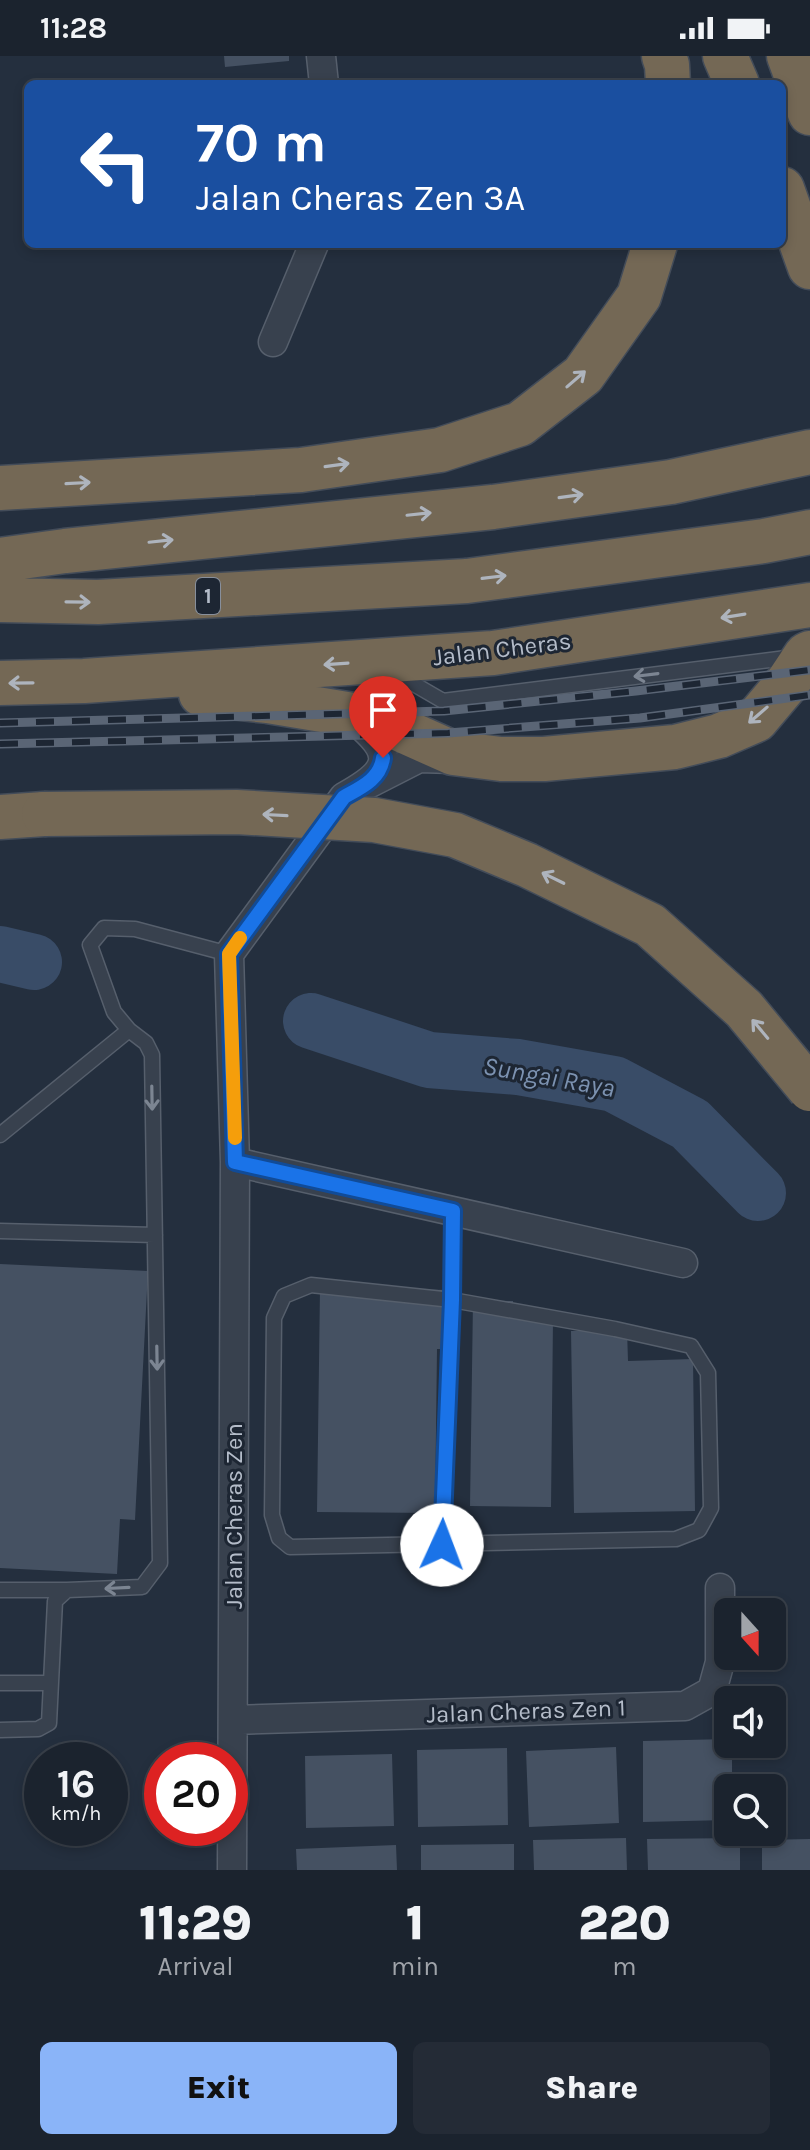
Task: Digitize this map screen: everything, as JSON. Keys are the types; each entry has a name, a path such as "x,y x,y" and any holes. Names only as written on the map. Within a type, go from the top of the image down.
{"highway":[{"path":"664,56 667,80"},
{"path":"725,56 735,80"},
{"path":"789,56 810,113"},
{"path":"786,200 810,267"},
{"path":"0,488 301,470 440,450 520,424 583,375 639,296 654,248"},
{"path":"0,560 493,507 671,482 810,452"},
{"path":"764,541 810,524"},
{"name":"1","path":"0,600 98,602 467,581 764,541 810,532"},
{"name":"Jalan Cheras","path":"0,683 84,681 493,653 810,605"},
{"path":"84,681 347,713 377,719 453,753 501,759 544,759 675,747 719,736 756,720 808,654"},
{"path":"0,817 236,812 374,820 455,835 527,865 650,925 744,1009 810,1089"}],"street":[{"path":"321,56 324,80"},
{"path":"273,342 312,248"},
{"path":"229,954 344,797 368,783 381,770 383,758 380,746 347,713"},
{"path":"344,797 419,758 501,759"},
{"name":"Jalan Cheras Zen","path":"229,954 235,1162 232,1870"},
{"path":"235,1162 683,1263"},
{"name":"Jalan Cheras Zen 1","path":"233,1720 685,1706 712,1691 720,1662 720,1588"}],"lane":[{"path":"392,660 412,683 443,701 808,654"},
{"path":"0,1590 142,1587 160,1563 152,1055 146,1043 129,1030 114,1012 90,945 104,928 135,929 229,954"},
{"path":"0,1135 129,1030"},
{"path":"442,1545 453,1211"},
{"path":"0,1231 155,1235"},
{"path":"311,1285 452,1300 691,1346 708,1373 711,1508 699,1530 676,1539 442,1545 290,1547 279,1538 272,1515 274,1318 284,1296 311,1285"},
{"path":"0,1730 38,1729 49,1723 55,1601 67,1590"},
{"path":"0,1683 50,1683"}],"building":[{"path":"224,56 289,56 289,61 225,67"},
{"path":"0,1264 148,1271 135,1520 120,1519 117,1574 0,1568"},
{"path":"320,1288 450,1290 449,1349 437,1349 435,1513 317,1512"},
{"path":"473,1300 513,1301 513,1319 553,1319 551,1507 470,1506"},
{"path":"627,1330 628,1361 693,1359 695,1511 574,1513 571,1331"},
{"path":"714,1739 714,1758 732,1758 732,1774 714,1774 714,1820 643,1822 643,1741"},
{"path":"616,1747 619,1823 529,1827 526,1751"},
{"path":"507,1748 508,1825 418,1827 417,1750"},
{"path":"392,1754 394,1826 306,1828 305,1756"},
{"path":"626,1838 627,1870 534,1870 533,1840"},
{"path":"714,1838 714,1846 740,1846 740,1870 648,1870 647,1839"},
{"path":"810,1839 810,1870 762,1870 762,1846 786,1846 786,1840"},
{"path":"514,1844 514,1870 421,1870 421,1845"},
{"path":"396,1845 397,1870 297,1870 296,1849"}],"waterway":[{"name":"Sungai Raya","path":"0,954 34,962"},
{"name":"Sungai Raya","path":"311,1021 429,1060 518,1067 614,1084 690,1124 758,1193"}],"railway":[{"path":"0,723 444,711 810,670"},
{"path":"0,744 448,733 640,718 810,695"}],"slow traffic":[{"path":"235,1138 229,954 240,938"}],"route":[{"path":"383,758 381,770 368,783 344,797 229,954 235,1162 453,1211 442,1545"}]}
